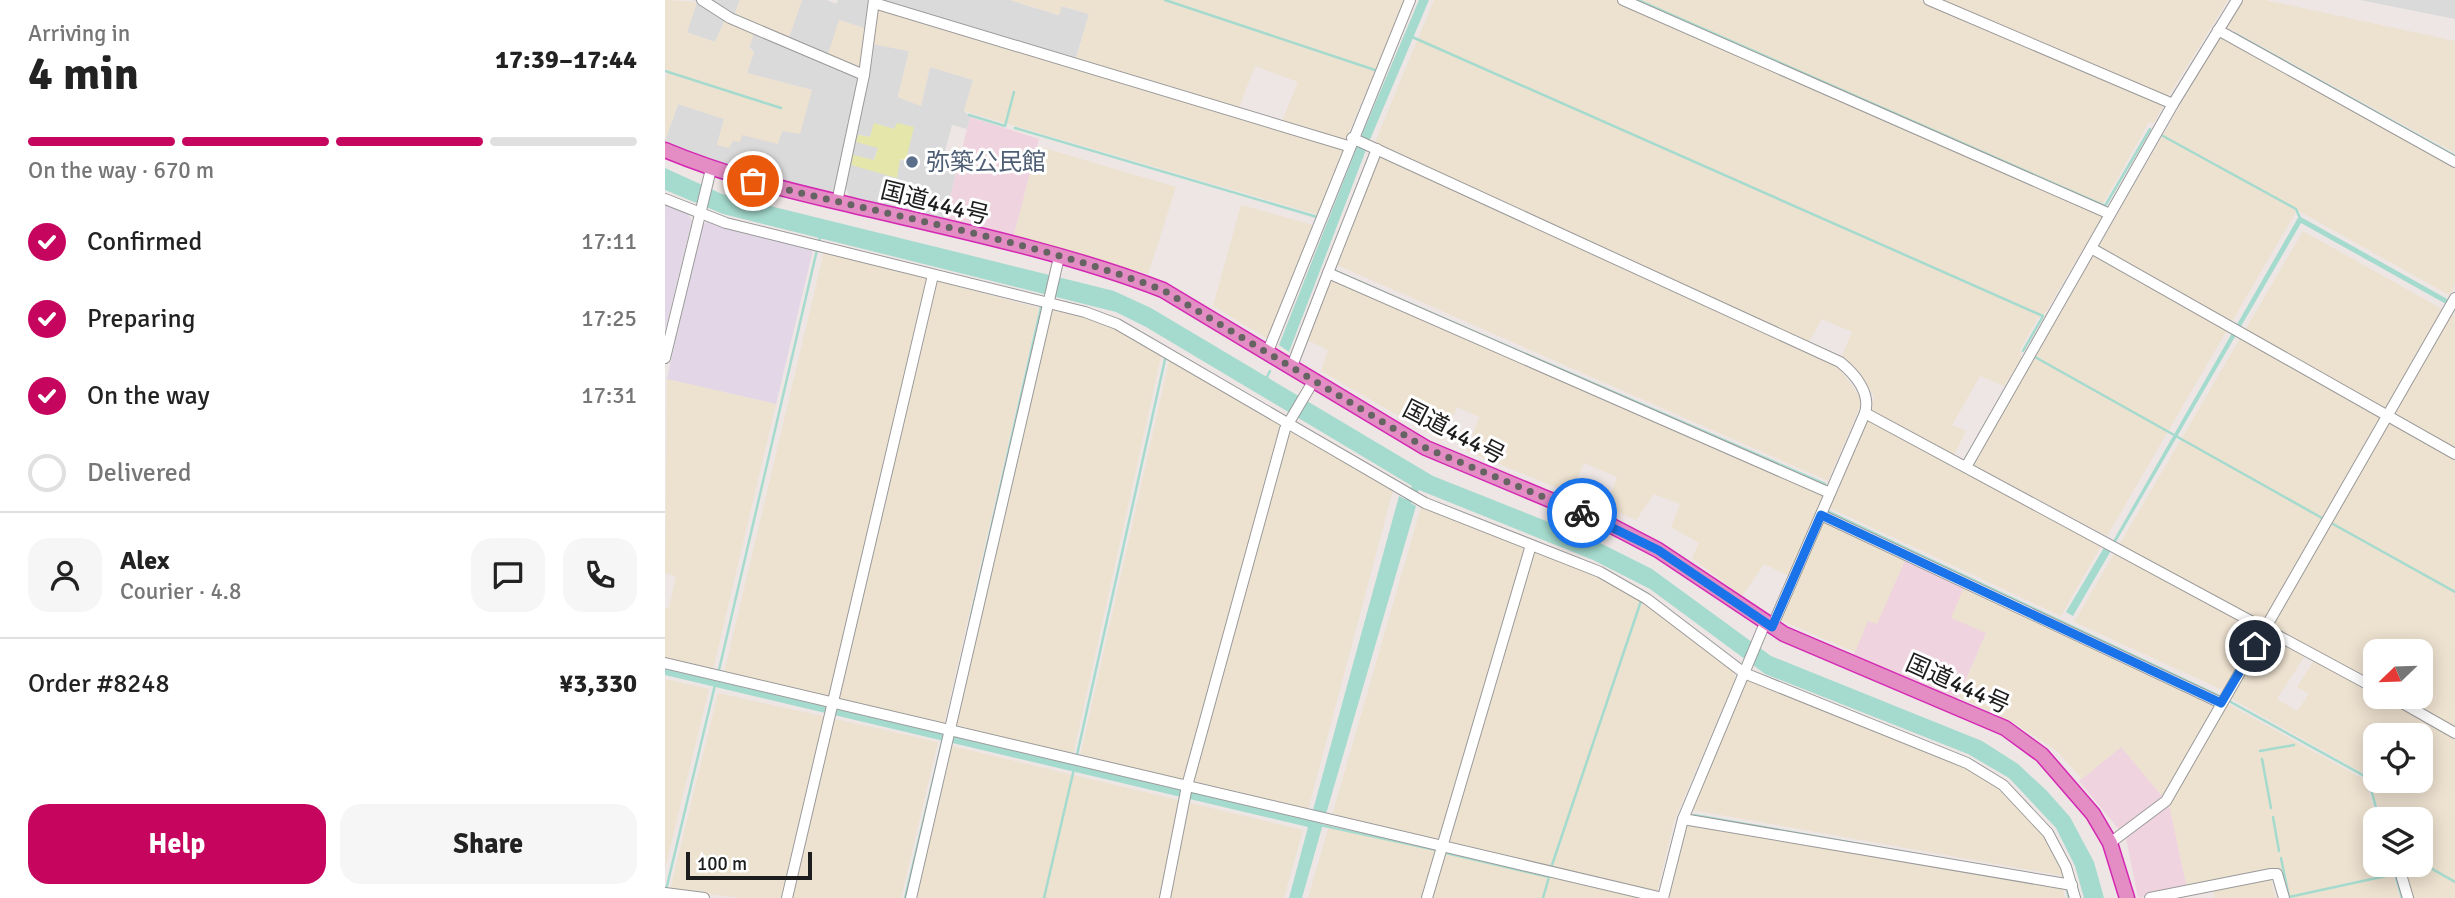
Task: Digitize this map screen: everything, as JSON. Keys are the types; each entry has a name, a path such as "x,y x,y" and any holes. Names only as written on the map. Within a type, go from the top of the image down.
{"highway":[{"name":"国道444号","path":"665,150 709,176 837,202 1059,257 1120,274 1163,290 1290,364 1310,387 1426,448 1610,525 1658,550 1768,625 2005,728 2042,755 2073,787 2110,843 2127,898"}],"street":[{"path":"702,0 730,18 864,75"},
{"path":"1269,352 1410,0"},
{"path":"1623,0 2110,214"},
{"path":"1930,0 2173,104"},
{"path":"1966,467 2173,104 2237,0"},
{"path":"665,663 830,708 1186,792 1318,817 1663,898 1683,818 1759,638 1768,625 1821,515 1865,413 1865,392 1840,362 1373,148 874,1 864,75 837,202"},
{"path":"2218,30 2455,162"},
{"path":"1290,364 1328,273 1373,148"},
{"path":"665,358 709,176"},
{"path":"665,199 818,246 1048,301 1085,312 1134,332 1290,421 1411,495 1600,572 1647,599 1745,672 1967,763 2003,785 2047,833 2072,885 2075,898"},
{"path":"2091,248 2455,454"},
{"path":"911,898 1059,257"},
{"path":"1328,273 1830,493"},
{"path":"787,898 933,275"},
{"path":"2110,843 2166,801 2453,302"},
{"path":"1165,898 1186,792 1290,421 1310,387"},
{"path":"1865,413 2363,681"},
{"path":"1821,515 2221,703"},
{"path":"1427,898 1531,545"},
{"path":"2413,709 2455,733"},
{"path":"1683,818 2072,885"},
{"path":"2150,898 2277,874 2281,879 2284,898"},
{"path":"2402,877 2408,898"},
{"path":"666,894 704,898"}],"shaded area":[{"path":"665,0 697,2 687,33 715,42 725,20 754,33 749,49 754,52 747,73 812,90 800,134 782,131 778,144 742,135 740,142 733,141 729,148 717,145 724,119 678,104 665,141 665,81 668,70 665,69"},
{"path":"693,0 740,0 734,15 789,37 802,0 827,0 836,4 838,0 1010,0 1058,15 1061,6 1089,14 1073,68 874,32 840,20 864,42 909,51 898,97 921,106 930,67 973,80 964,111 970,117 967,129 952,125 945,151 960,157 944,222 851,200 845,186 830,194 698,158 665,141 678,104 724,119 717,145 741,135 782,131 812,90 747,73 754,52 725,20 715,42 686,32 697,2","holes":["894,129 906,160 851,165 874,160 878,148 858,135 870,137"]},
{"path":"740,0 802,0 789,37 734,16"},
{"path":"1010,0 1406,0 1345,141 1282,121 1298,82 1255,66 1239,107 1076,59 1089,14 1062,6 1059,15"},
{"path":"1419,0 1429,0 1369,142 1289,352 1279,345 1360,139"},
{"path":"1434,0 1920,0 2164,104 2154,123 2149,122 2099,211 2102,217 2045,313 2038,318 2020,350 2022,358 2004,386 1980,376 1952,425 1966,431 1954,455 1871,410 1874,396 1842,356 1852,332 1822,319 1808,343 1375,142"},
{"path":"1941,0 2228,0 2168,97"},
{"path":"2241,0 2265,0 2455,41 2455,153 2225,26"},
{"path":"2360,0 2455,0 2455,19"},
{"path":"877,9 1344,148 1319,215 964,111 973,80 930,67 921,106 898,97 909,51 872,44"},
{"path":"839,20 864,28 860,69 827,57"},
{"path":"2220,36 2455,168 2455,285 2449,295 2297,210 2107,536 1973,465"},
{"path":"970,117 1039,139 1013,239 944,222"},
{"path":"874,123 894,129 897,123 914,127 906,160 900,159 897,178 851,165 853,155 874,160 878,148 856,142 858,135 870,137"},
{"path":"1037,146 1176,187 1148,274 1013,239"},
{"path":"1378,154 1839,368 1861,398 1860,407 1828,481 1335,264"},
{"path":"665,168 722,194 1114,291 1151,308 1433,476 1594,540 1652,569 1771,656 1982,741 2018,764 2070,817 2094,862 2104,898 2084,898 2075,866 2056,828 2009,778 1968,754 1765,674 1650,589 1593,560 1419,490 1411,503 1416,506 1326,814 1323,813 1320,823 1323,824 1302,898 1289,898 1308,827 665,675 665,669 1313,821 1316,811 1313,810 1399,496 1405,499 1412,486 1146,327 1116,312 723,214 665,190"},
{"path":"665,202 686,211 692,221 665,332"},
{"path":"1241,205 1313,225 1268,339 1213,306"},
{"path":"2299,216 2449,300 2455,309 2301,223 2073,616 2066,612 2105,546 2109,548"},
{"path":"708,221 813,250 776,404 667,379 701,226"},
{"path":"2303,231 2442,309 2223,690 2074,622"},
{"path":"824,251 1039,308 944,724 724,673"},
{"path":"1330,278 1824,495 1791,577 1764,564 1742,596 1692,558 1699,543 1671,527 1680,504 1654,494 1636,520 1606,507 1617,477 1584,463 1570,493 1467,451 1479,417 1457,407 1442,441 1321,371 1328,350 1307,340"},
{"path":"1050,309 1117,327 1162,352 1073,755 955,727"},
{"path":"2451,314 2455,316 2455,898 2410,898 2404,877 2433,877 2433,807 2377,807 2373,793 2433,793 2433,723 2363,723 2363,773 2230,698","holes":["2306,654 2315,659 2297,687 2309,694 2297,711 2277,699"]},
{"path":"1170,357 1393,490 1308,810 1080,757"},
{"path":"667,379 776,404 713,670 665,659 665,608 669,608 676,576 665,573"},
{"path":"1867,419 2102,544 2061,616 1828,507"},
{"path":"1421,507 1598,574 1674,623 1732,670 1736,678 1674,821 1656,898 1308,898"},
{"path":"1823,520 1906,558 1877,624 1868,621 1855,652 1780,620"},
{"path":"1906,558 1965,585 1986,633 1957,700 1853,656 1868,620 1877,623"},
{"path":"1965,585 2215,704 2163,797 2121,747 2082,779 2057,751 2014,723 1959,697 1986,633 1951,618"},
{"path":"665,679 709,689 665,869"},
{"path":"1747,680 1965,767 2001,787 2044,834 2064,876 1692,810"},
{"path":"718,693 938,742 901,898 742,898 670,890"},
{"path":"2226,703 2363,779 2363,793 2369,793 2373,807 2363,807 2363,877 2394,877 2400,898 2287,898 2281,869 2187,888 2169,804"},
{"path":"952,746 1303,830 1284,898 916,898"},
{"path":"2121,747 2169,804 2187,888 2138,898 2126,838 2079,781"},
{"path":"1688,824 2032,882 2063,889 2065,898 1668,898 1676,857"},
{"path":"2271,878 2275,898 2215,898 2213,889"}],"waterway":[{"path":"1165,0 1375,70"},
{"path":"1638,0 2105,206 2150,129"},
{"path":"2234,33 2455,156"},
{"path":"1410,36 2043,316 2023,351"},
{"path":"665,71 781,108"},
{"path":"969,115 1005,126 1014,92"},
{"path":"1015,128 1317,217"},
{"path":"2163,136 2296,209 2300,218"},
{"path":"719,670 820,237"},
{"path":"1335,271 1825,484"},
{"path":"970,621 1041,307"},
{"path":"1077,755 1166,355"},
{"path":"2035,357 2322,518"},
{"path":"1267,377 1270,371"},
{"path":"1827,511 2219,696"},
{"path":"2333,524 2455,592"},
{"path":"1552,865 1641,601"},
{"path":"666,890 715,685"},
{"path":"2229,701 2368,778 2376,807"},
{"path":"905,898 943,738"},
{"path":"2260,751 2294,745"},
{"path":"2262,759 2271,808"},
{"path":"1044,898 1074,769"},
{"path":"1694,815 1922,855"},
{"path":"2273,817 2279,851"},
{"path":"1320,825 1436,850"},
{"path":"1446,853 1549,877 1543,898"},
{"path":"2281,858 2289,897 2381,877"},
{"path":"2433,869 2455,882"},
{"path":"2396,877 2402,898"},
{"path":"2067,890 2069,898"}],"way so far":[{"path":"753,181 1059,257 1120,274 1163,290 1426,448 1582,513"}],"place":[{"name":"弥築公民館","path":"912,162"}],"route":[{"path":"1582,513 1658,550 1772,627 1821,515 2221,703 2255,646"}]}
